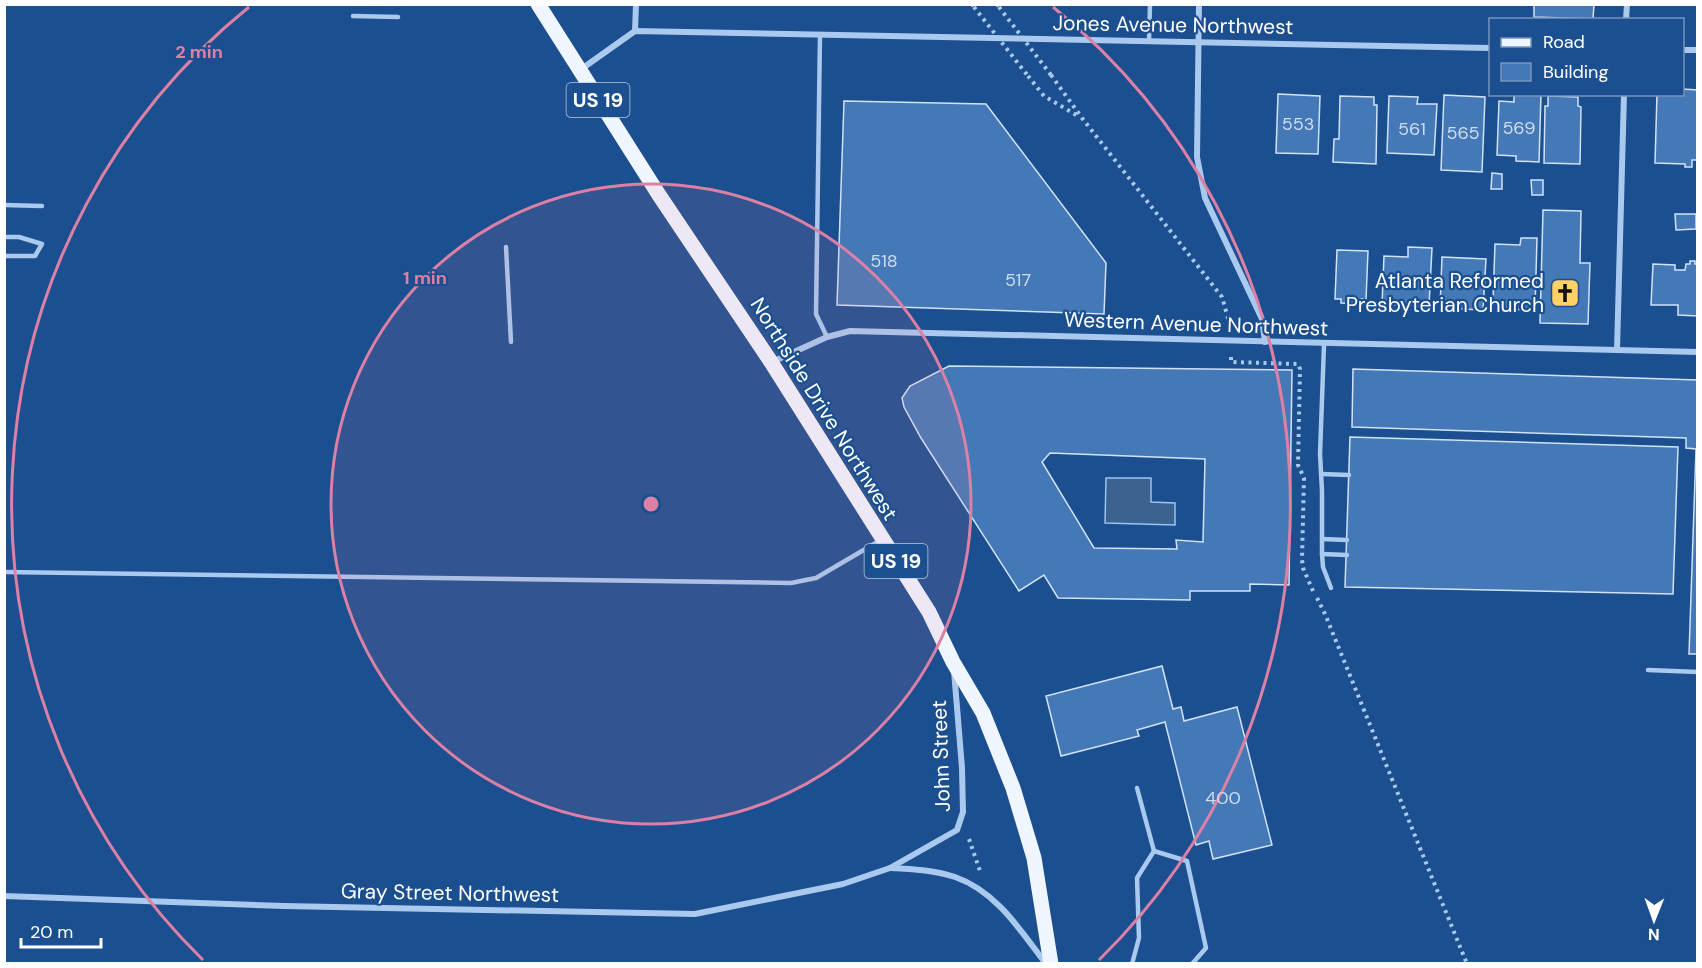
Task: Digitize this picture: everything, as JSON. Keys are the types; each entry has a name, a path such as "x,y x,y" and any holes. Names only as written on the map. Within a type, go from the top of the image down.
{"main road":[{"name":"Northside Drive Northwest","path":"538,4 659,195 771,362 929,612 953,662 983,713 1013,788 1034,858 1051,963"}],"street":[{"path":"579,70 635,31 636,4"},
{"path":"1199,4 1197,157 1205,198 1262,319 1265,342"},
{"name":"Jones Avenue Northwest","path":"635,31 1489,48"},
{"path":"1617,350 1624,96"},
{"name":"Western Avenue Northwest","path":"771,362 827,337 850,331 1324,345 1698,352"},
{"name":"John Street","path":"890,868 957,830 963,812 962,768 953,662"},
{"path":"890,868 925,870 957,878 986,894 1010,916 1046,963"},
{"name":"Gray Street Northwest","path":"4,896 284,906 695,914 843,884 890,868"}],"lane":[{"path":"1149,41 1150,4"},
{"path":"353,16 398,17"},
{"path":"820,34 816,314 827,337"},
{"path":"4,205 42,206"},
{"path":"4,237 19,237 42,244 35,256 4,256"},
{"path":"506,247 511,342"},
{"path":"1324,345 1320,454 1322,554 1323,567 1331,588"},
{"path":"1321,474 1349,475"},
{"path":"4,572 791,583 816,578 882,539"},
{"path":"1322,539 1347,540"},
{"path":"1322,554 1347,555"},
{"path":"1648,670 1698,672"},
{"path":"1132,963 1139,938 1137,878 1154,851 1137,788"},
{"path":"1154,851 1187,861 1206,948 1192,963"}],"path":[{"path":"973,6 1044,96 1082,118"},
{"path":"998,6 1222,297 1231,328"},
{"path":"1230,352 1231,362 1298,364 1300,369 1299,465 1304,478 1303,568 1325,614 1467,963"},
{"path":"966,830 983,881"}],"water":[{"path":"1106,478 1151,478 1151,502 1175,503 1175,525 1105,523"}],"building":[{"path":"1534,4 1594,4 1593,18 1534,17"},
{"path":"1684,89 1698,90 1698,160 1692,160 1692,167 1685,167 1685,164 1655,163 1657,96 1684,96"},
{"path":"1278,94 1320,96 1318,154 1276,153"},
{"path":"1444,95 1485,97 1482,172 1441,170"},
{"path":"1340,96 1374,97 1374,105 1377,105 1376,164 1333,162 1334,139 1339,139"},
{"path":"1389,96 1418,97 1417,104 1437,104 1434,155 1387,153"},
{"path":"1514,96 1541,96 1539,162 1516,161 1516,156 1497,155 1499,101 1514,102"},
{"path":"1548,96 1578,97 1578,106 1581,107 1580,164 1544,163 1545,106 1548,106"},
{"path":"844,101 986,104 1106,263 1104,314 837,305"},
{"path":"1492,173 1502,174 1502,189 1491,189"},
{"path":"1531,180 1543,180 1543,195 1532,195"},
{"name":"Atlanta Reformed Presbyterian Church","path":"1543,210 1581,211 1580,263 1590,263 1588,324 1540,323"},
{"path":"1675,214 1696,214 1696,229 1676,230"},
{"path":"1521,238 1537,238 1535,310 1504,309 1505,302 1493,301 1495,244 1520,245"},
{"path":"1408,247 1432,248 1429,306 1382,304 1384,256 1408,257"},
{"path":"1337,250 1368,251 1366,300 1361,299 1361,304 1341,303 1341,299 1335,299"},
{"path":"1442,257 1486,259 1483,310 1440,308"},
{"path":"1690,261 1698,264 1698,316 1678,315 1678,305 1651,305 1653,264 1675,265 1675,270 1685,270 1686,264 1690,264"},
{"path":"949,366 1292,370 1289,585 1250,584 1250,591 1190,591 1190,600 1058,598 1044,575 1019,591 921,438 904,407 902,398 910,386","holes":["1050,453 1205,459 1203,542 1176,540 1177,549 1094,548 1042,462"]},
{"path":"1353,369 1698,380 1698,654 1689,654 1696,449 1686,448 1686,438 1352,427"},
{"path":"1350,437 1678,447 1673,594 1345,587"},
{"path":"1162,666 1173,709 1181,707 1184,721 1237,707 1272,845 1213,859 1209,841 1196,845 1165,722 1137,730 1139,736 1061,756 1046,696"}],"place":[{"name":"Atlanta Reformed Presbyterian Church","path":"1565,293"}]}
